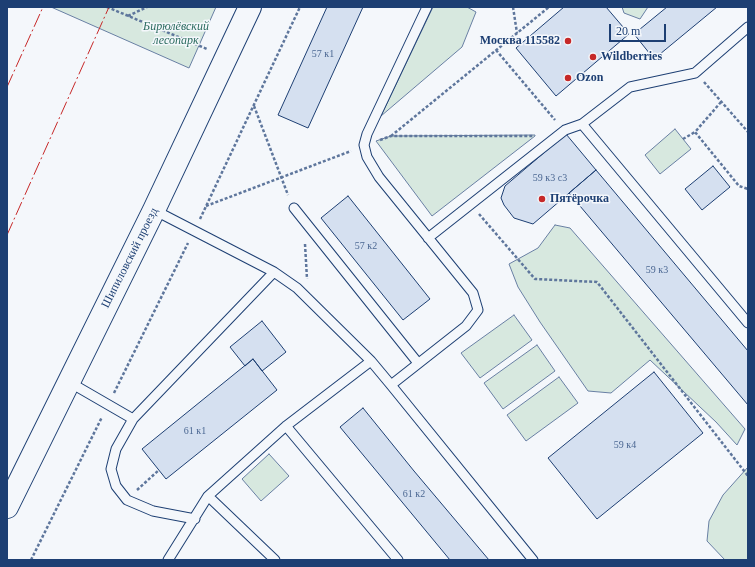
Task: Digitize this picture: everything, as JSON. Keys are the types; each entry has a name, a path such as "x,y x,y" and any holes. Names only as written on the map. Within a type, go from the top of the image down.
{"main road":[{"name":"Шипиловский проезд","path":"7,507 154,210 250,7"}],"lane":[{"path":"391,385 466,326 478,310 473,293 379,177 364,146 367,134 427,7"},
{"path":"428,238 565,130 582,124 630,87 696,73 748,27"},
{"path":"582,124 748,323"},
{"path":"294,208 418,363"},
{"path":"154,210 274,272 297,288 371,361 533,560"},
{"path":"195,519 153,511 127,500 116,486 111,469 116,449 133,419 274,272"},
{"path":"168,560 208,496 286,426 371,361"},
{"path":"68,382 133,419"},
{"path":"286,426 398,560"},
{"path":"208,496 275,560"}],"path":[{"path":"107,7 210,50"},
{"path":"128,17 147,7"},
{"path":"31,560 195,230 300,7"},
{"path":"513,7 517,33"},
{"path":"206,206 391,136 550,7"},
{"path":"391,136 535,136 565,130 496,50"},
{"path":"696,73 748,132"},
{"path":"683,139 695,132 721,102"},
{"path":"254,105 294,208"},
{"path":"695,132 739,186 748,189"},
{"path":"471,205 535,280 597,282 748,476"},
{"path":"303,219 309,300"},
{"path":"127,500 159,470"}],"green space":[{"name":"Бирюлёвский лесопарк","path":"51,7 216,7 189,68"},
{"path":"433,7 467,7 476,12 462,47 381,116"},
{"path":"622,7 648,7 640,19 624,13"},
{"path":"675,129 691,149 660,174 645,155"},
{"path":"535,135 432,216 376,141 391,136"},
{"path":"555,225 570,228 745,429 737,445 716,422 650,360 611,393 588,391 540,322 518,287 509,264 538,248"},
{"path":"514,315 532,340 480,378 461,353"},
{"path":"537,345 555,371 503,409 484,383"},
{"path":"559,377 578,403 526,441 507,415"},
{"path":"269,454 289,476 261,501 242,479"},
{"path":"748,467 748,560 725,560 707,541 709,521 723,495"}],"building":[{"path":"327,7 363,7 308,128 278,115"},
{"path":"564,7 606,7 629,34 556,96 516,48"},
{"path":"667,7 717,7 654,59 634,34"},
{"path":"566,134 596,170 533,224 514,218 504,205 501,198 505,186"},
{"path":"713,166 730,187 702,210 685,189"},
{"path":"596,170 748,351 748,405 569,193"},
{"path":"348,196 430,299 403,320 321,218"},
{"path":"262,321 286,352 262,371 253,359 245,366 230,347"},
{"path":"253,359 277,390 166,479 142,449"},
{"path":"654,372 703,433 597,519 548,458"},
{"path":"363,408 489,560 450,560 340,427"}],"power":[{"path":"7,87 43,7"},
{"path":"7,235 109,7"}],"place":[{"name":"Москва 115582","path":"568,41"},
{"name":"Wildberries","path":"593,57"},
{"name":"Ozon","path":"568,78"},
{"name":"Пятёрочка","path":"542,199"}]}
